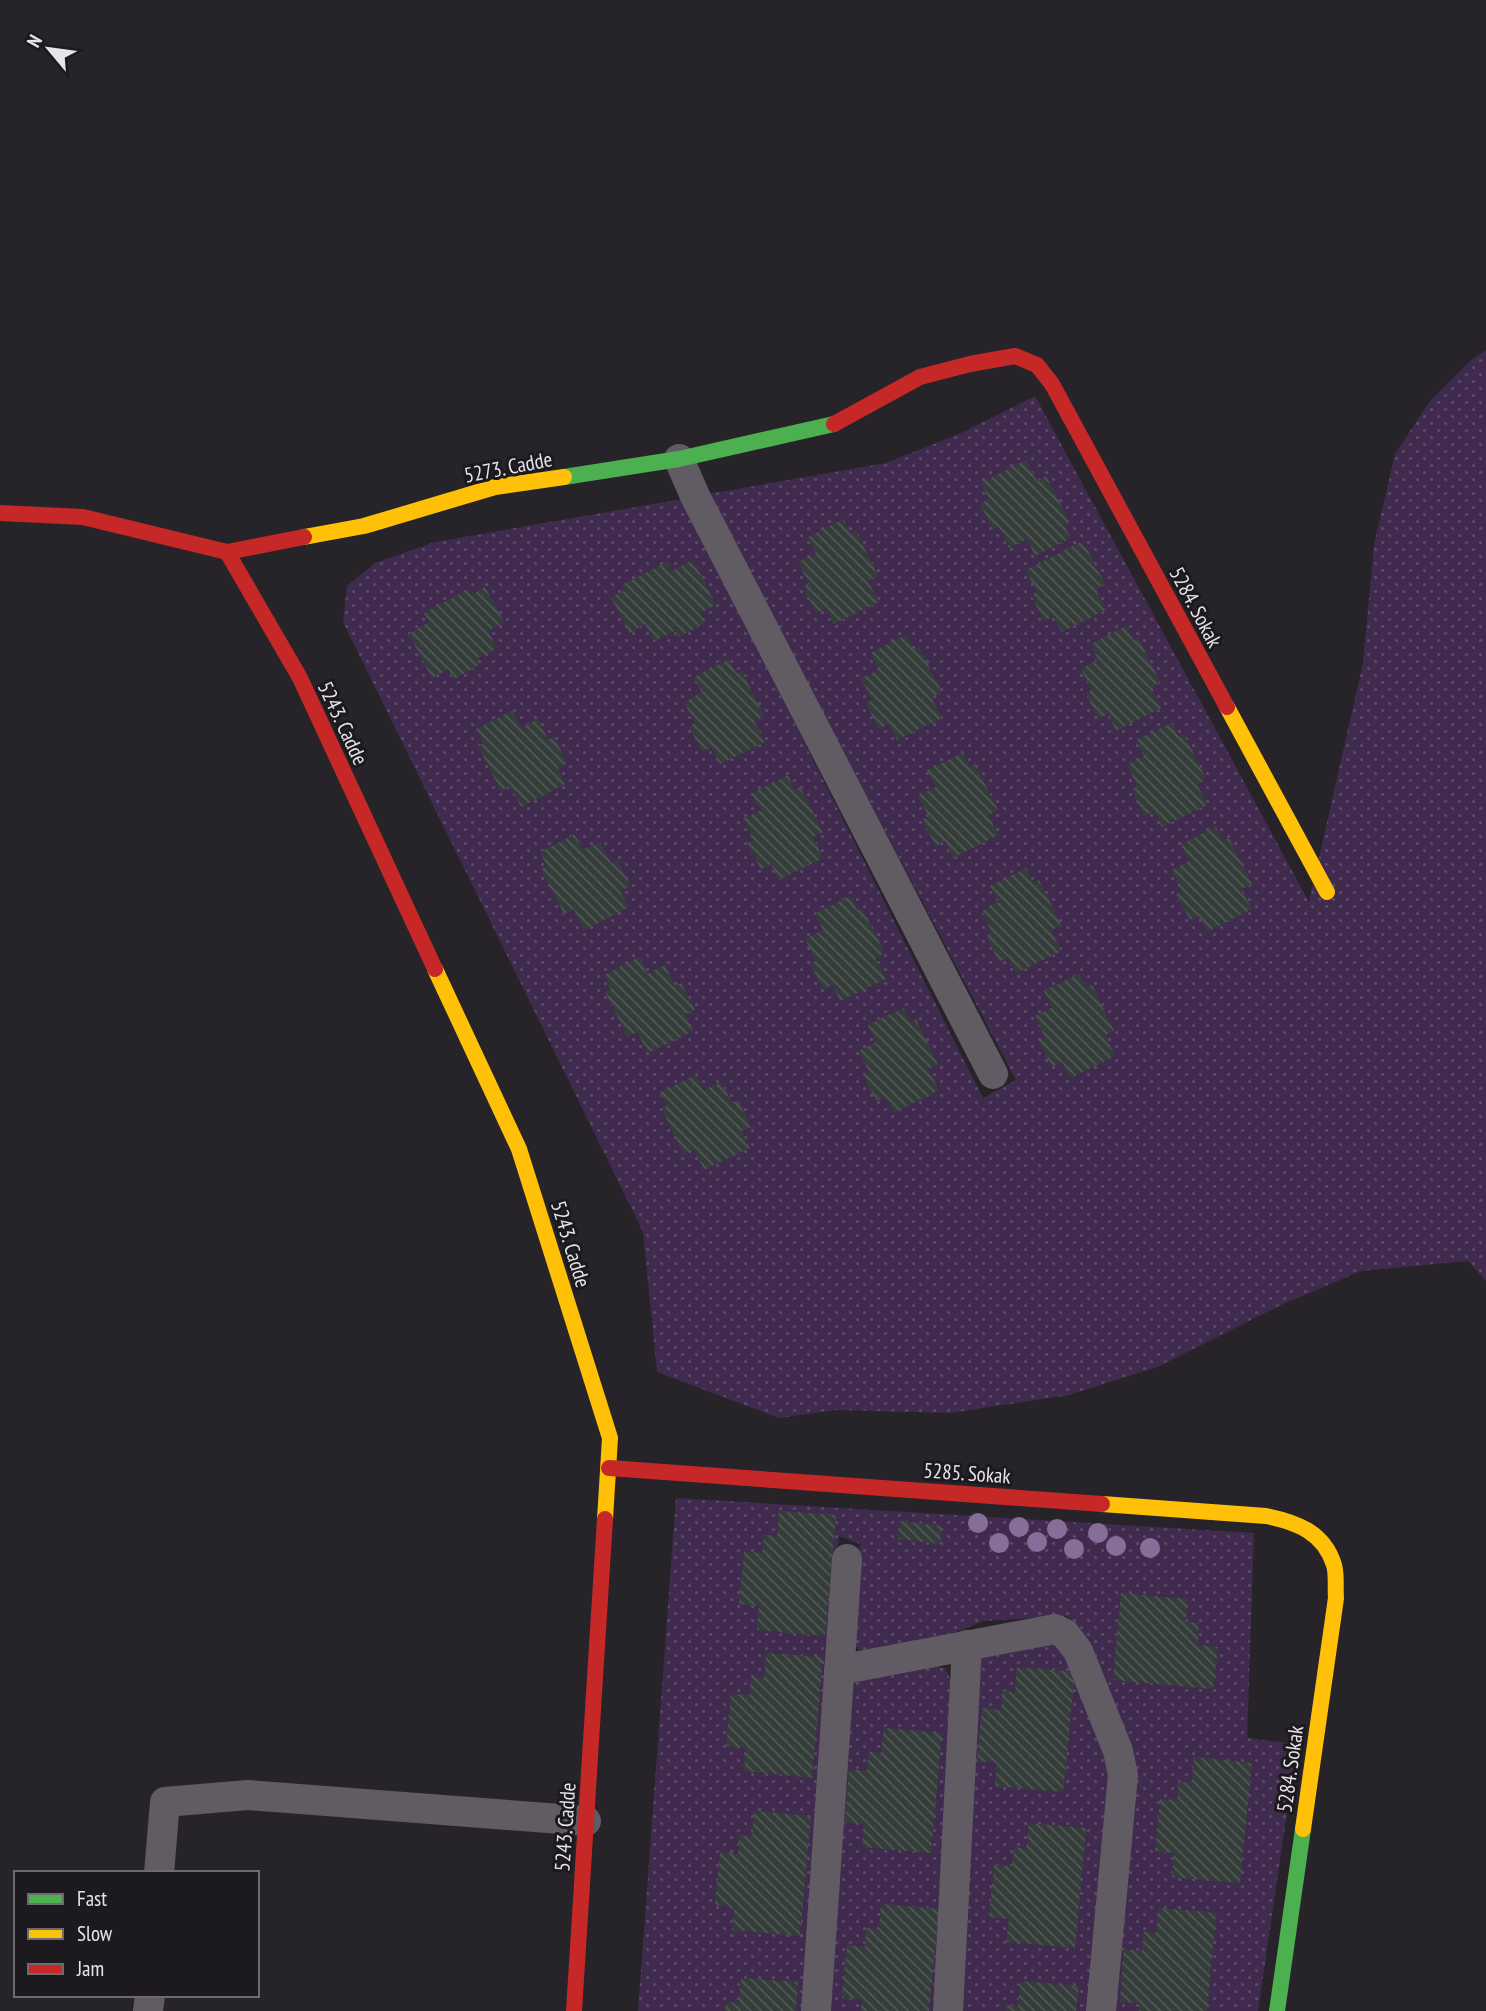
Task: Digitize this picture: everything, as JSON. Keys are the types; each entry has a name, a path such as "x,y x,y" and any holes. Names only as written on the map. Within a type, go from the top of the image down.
{"street":[{"name":"5273. Cadde","path":"0,513 83,517 227,552 364,526 495,488 679,460 831,426 920,377 1015,356"},
{"name":"5284. Sokak","path":"1015,356 1037,365 1052,384 1327,892"},
{"path":"679,460 993,1073"},
{"name":"5243. Cadde","path":"227,552 300,678 519,1149 610,1438 574,2011"},
{"name":"5285. Sokak","path":"608,1468 1266,1516 1293,1521 1318,1537"},
{"name":"5284. Sokak","path":"1277,2011 1336,1598 1334,1564 1318,1537"},
{"path":"816,2011 847,1559"},
{"path":"839,1670 1040,1630 1055,1629 1065,1634 1078,1651 1118,1751 1123,1775 1101,2011"},
{"path":"948,2011 967,1644"},
{"path":"159,1871 165,1802 248,1795 586,1821"}],"shaded area":[{"path":"1486,350 1486,1281 1468,1261 1361,1271 1283,1304 1157,1367 1069,1395 950,1413 835,1410 779,1418 657,1372 643,1232 343,622 347,586 375,563 435,542 682,499 983,1098 1016,1080 708,494 886,463 959,434 1035,396 1309,902 1363,663 1374,545 1395,454 1430,401 1469,362"},
{"path":"676,1498 1254,1533 1247,1738 1297,1744 1258,2011 1113,2011 1133,1774 1079,1631 1067,1616 984,1621 912,1649 874,1656 858,1650 849,1630 860,1544 839,1536 804,2011 638,2011"},
{"path":"1053,1640 1063,1645 1111,1772 1090,2011 958,2011 979,1647"},
{"path":"931,1665 945,1668 951,1681 937,2011 823,2011 849,1679"}],"building":[{"path":"1026,460 1037,481 1046,476 1069,521 1063,524 1071,538 1035,556 1027,539 1009,548 999,527 993,530 980,504 989,499 981,483"},
{"path":"843,519 850,533 856,531 878,576 868,581 879,602 834,624 826,608 816,613 803,587 809,584 798,562 816,554 808,537"},
{"path":"1083,541 1105,584 1095,589 1106,610 1062,632 1054,616 1044,621 1031,595 1037,592 1026,570"},
{"path":"693,560 716,605 700,613 705,623 679,637 676,630 655,641 645,624 630,633 611,598 625,590 622,585 667,562 672,571"},
{"path":"485,587 504,622 488,631 497,648 476,659 479,665 454,679 448,669 432,678 409,634 429,622 424,613 469,589 472,595"},
{"path":"1126,626 1133,640 1138,637 1160,682 1151,688 1161,708 1116,731 1108,714 1098,719 1086,693 1092,690 1081,669 1098,660 1091,644"},
{"path":"906,635 913,650 919,647 942,692 931,697 942,718 897,740 889,724 879,729 866,703 872,700 861,678 879,670 871,653"},
{"path":"729,659 736,673 742,671 764,716 754,721 765,742 720,764 712,747 702,752 689,726 695,723 684,702 702,693 694,677"},
{"path":"512,711 520,728 538,719 548,740 554,737 567,763 558,768 565,784 521,807 510,786 501,791 478,746 484,743 476,729"},
{"path":"1172,723 1179,736 1184,734 1206,779 1197,784 1207,805 1162,827 1154,811 1144,816 1132,789 1138,787 1127,765 1144,756 1136,740"},
{"path":"963,753 969,767 975,764 998,810 988,815 998,835 953,858 945,841 936,846 922,820 929,817 918,796 936,787 927,770"},
{"path":"788,775 795,790 800,787 823,832 813,837 823,858 779,880 771,864 761,869 747,843 754,840 743,819 761,810 752,793"},
{"path":"1216,827 1224,841 1229,838 1252,884 1241,889 1252,909 1207,932 1199,916 1190,920 1176,894 1182,891 1172,870 1189,861 1181,844"},
{"path":"575,834 583,850 600,842 611,863 617,860 631,886 620,891 629,907 584,930 574,909 564,914 541,869 547,866 540,852"},
{"path":"1026,868 1033,883 1039,880 1061,925 1051,930 1061,951 1017,973 1008,957 999,962 986,936 992,933 982,911 999,902 990,886"},
{"path":"850,896 857,910 862,908 885,953 875,958 886,979 840,1001 833,985 823,990 810,963 816,961 805,939 823,930 815,914"},
{"path":"639,957 647,974 665,965 675,986 681,983 695,1010 685,1014 693,1031 648,1053 637,1032 628,1037 605,992 611,989 604,975"},
{"path":"1079,974 1086,988 1092,985 1114,1031 1105,1035 1115,1056 1070,1078 1062,1062 1052,1067 1039,1041 1045,1038 1035,1016 1052,1008 1044,991"},
{"path":"903,1008 911,1022 916,1019 938,1065 928,1069 939,1090 894,1113 886,1097 876,1101 863,1075 869,1072 859,1051 876,1042 868,1025"},
{"path":"696,1075 704,1091 721,1082 732,1103 738,1100 751,1127 741,1131 750,1148 704,1170 694,1149 684,1155 662,1109 667,1106 660,1092"},
{"path":"779,1511 836,1515 825,1636 757,1630 759,1606 739,1604 744,1552 762,1553 764,1535 777,1536"},
{"path":"900,1521 942,1526 940,1544 898,1539"},
{"path":"1121,1593 1187,1599 1186,1622 1199,1623 1198,1645 1218,1647 1213,1689 1113,1680"},
{"path":"766,1653 823,1657 812,1778 744,1771 746,1748 726,1746 731,1694 750,1695 751,1677 764,1678"},
{"path":"1017,1667 1075,1672 1063,1792 995,1786 997,1763 977,1761 982,1708 1001,1710 1002,1691 1015,1692"},
{"path":"884,1728 942,1733 931,1853 862,1847 864,1824 845,1822 849,1769 867,1771 869,1752 881,1753"},
{"path":"1194,1757 1252,1763 1240,1883 1172,1877 1174,1853 1155,1851 1160,1799 1177,1800 1179,1782 1192,1783"},
{"path":"754,1811 811,1816 800,1936 732,1930 734,1907 715,1905 720,1852 738,1854 739,1835 752,1837"},
{"path":"1029,1823 1086,1828 1075,1948 1006,1942 1009,1919 989,1917 994,1865 1012,1866 1014,1847 1026,1849"},
{"path":"881,1904 939,1909 929,2011 861,2011 862,1999 842,1998 847,1945 865,1947 866,1928 879,1929"},
{"path":"1159,1908 1216,1913 1207,2011 1139,2011 1139,2003 1120,2002 1124,1949 1142,1951 1144,1932 1156,1933"},
{"path":"741,1978 798,1982 796,2011 725,2011 726,2002 739,2003"},
{"path":"1021,1981 1079,1986 1076,2011 1005,2011 1006,2005 1018,2006"}],"traffic: fast":[{"path":"564,477 679,459 834,424"},
{"path":"1277,2011 1303,1829"}],"traffic: slow":[{"path":"304,537 364,526 495,487 564,477"},
{"path":"1227,707 1327,892"},
{"path":"435,969 519,1149 610,1438 605,1519"},
{"path":"1102,1504 1266,1516 1298,1525 1323,1544 1335,1569 1336,1598 1303,1829"}],"traffic: jam":[{"path":"834,424 920,377 1015,356 1037,365 1052,384 1227,707"},
{"path":"0,513 83,517 227,552 304,537"},
{"path":"227,552 300,678 435,969"},
{"path":"609,1468 1102,1504"},
{"path":"574,2011 605,1519"}]}
